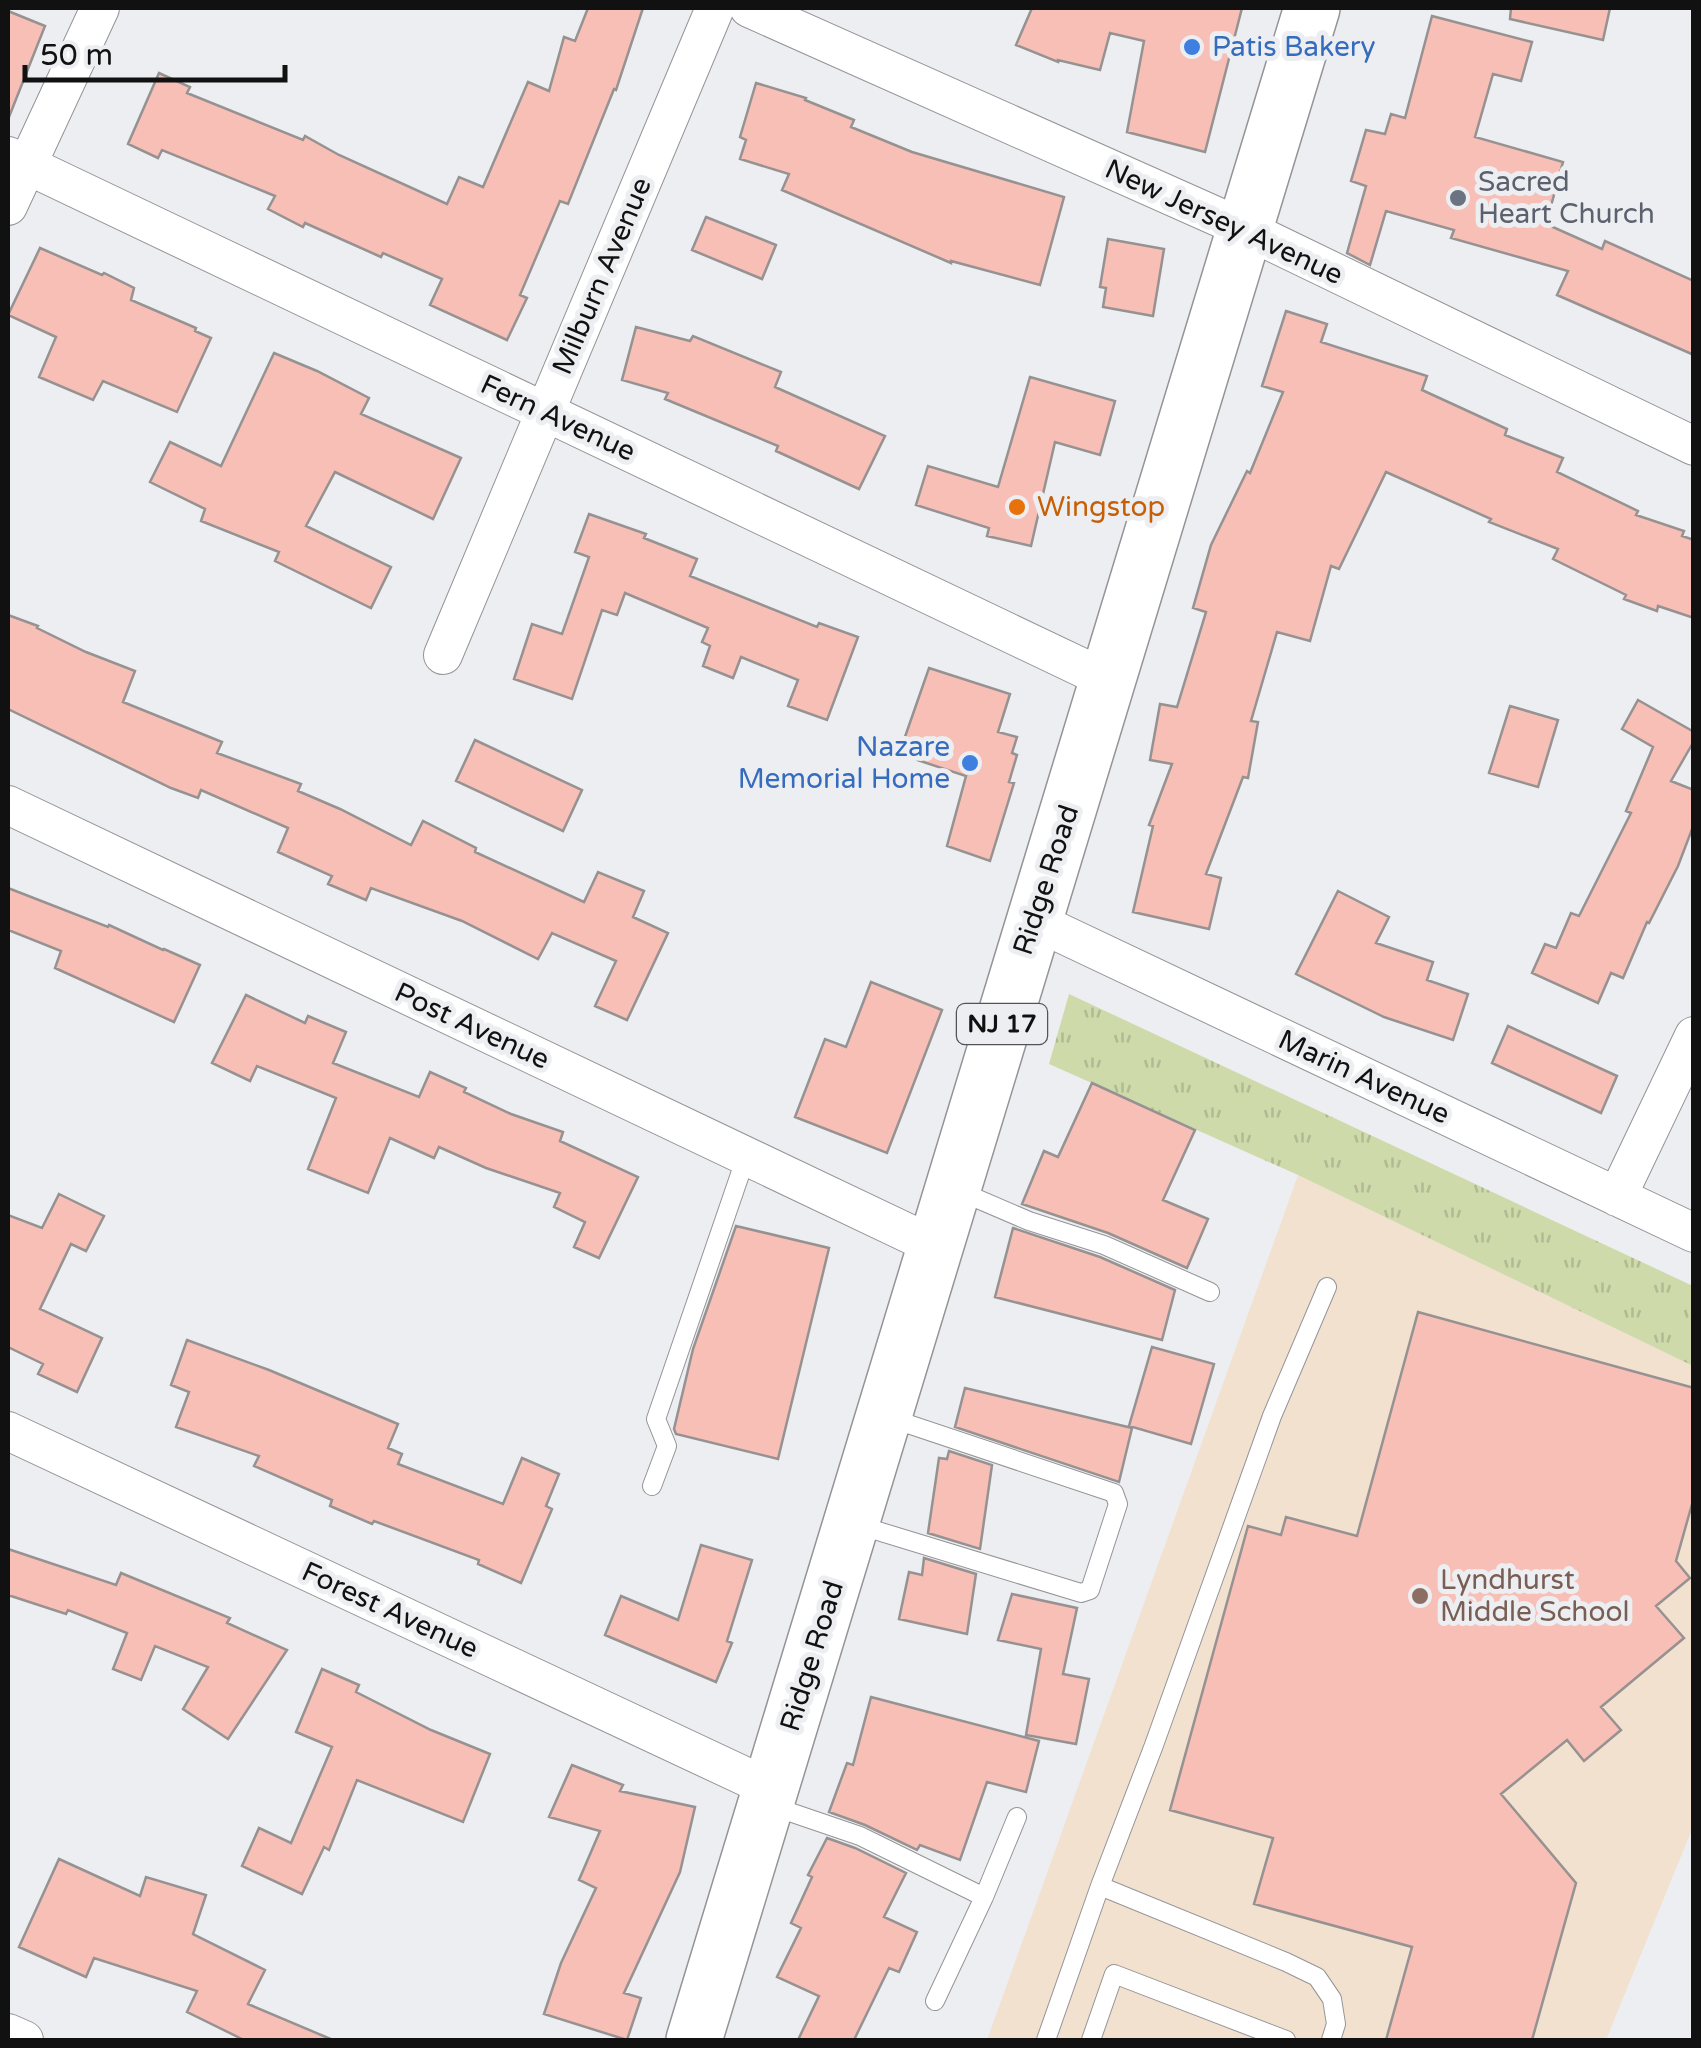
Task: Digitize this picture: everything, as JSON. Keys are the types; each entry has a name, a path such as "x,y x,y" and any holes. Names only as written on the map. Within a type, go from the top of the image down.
{"main road":[{"name":"Ridge Road","path":"694,2040 1312,8"}],"street":[{"path":"8,206 17,160 100,8"},
{"name":"Milburn Avenue","path":"443,654 715,8"},
{"name":"New Jersey Avenue","path":"749,8 1245,228 1694,446"},
{"name":"Fern Avenue","path":"17,160 1108,680"},
{"name":"Post Avenue","path":"8,805 937,1247"},
{"name":"Marin Avenue","path":"1035,921 1694,1232"},
{"path":"1618,1197 1694,1036"},
{"name":"Forest Avenue","path":"8,1431 770,1797"},
{"path":"8,2033 24,2040"}],"lane":[{"path":"652,1486 667,1446 656,1420 746,1156"},
{"path":"954,1189 1104,1245 1210,1292"},
{"path":"1046,2040 1272,1416 1328,1287"},
{"path":"852,1523 1081,1593 1090,1590 1118,1504 1114,1493 885,1417"},
{"path":"770,1797 984,1897"},
{"path":"935,2001 1018,1817"},
{"path":"1100,1886 1318,1977 1332,1999 1336,2024 1331,2040"},
{"path":"1092,2040 1114,1974 1285,2040"}],"shaded area":[{"name":"Lyndhurst Middle School","path":"1298,1175 1693,1366 1693,1827 1606,2040 987,2040"}],"green space":[{"path":"1069,994 1693,1286 1693,1366 1298,1175 1049,1064"}],"building":[{"path":"588,8 643,8 616,90 568,204 560,201 520,295 527,298 507,340 430,305 442,279 305,223 303,227 268,209 275,196 162,150 158,158 128,144 159,73 190,87 187,93 303,140 305,136 447,204 459,177 483,187 528,82 549,91 564,37 575,41"},
{"path":"1032,8 1242,8 1205,152 1127,132 1144,41 1110,33 1100,70 1058,62 1016,45"},
{"path":"1511,8 1610,8 1603,40 1510,19"},
{"path":"8,11 45,26 9,117 8,117"},
{"path":"1432,16 1532,42 1521,81 1493,74 1475,137 1563,162 1546,224 1602,249 1605,241 1694,281 1694,355 1557,295 1568,271 1451,238 1454,230 1386,211 1370,265 1347,253 1366,186 1351,181 1366,130 1385,134 1391,114 1405,118"},
{"path":"756,83 806,98 854,120 851,127 912,152 1064,197 1040,285 951,263 782,190 789,174 740,159 746,140 740,137"},
{"path":"706,217 776,245 762,279 692,250"},
{"path":"1108,239 1164,249 1153,316 1103,307 1106,288 1100,287"},
{"path":"40,248 134,288 131,300 211,338 177,412 103,381 93,400 39,377 56,337 8,315"},
{"path":"1286,311 1327,324 1321,342 1427,376 1422,390 1507,429 1505,435 1563,458 1557,472 1638,511 1636,515 1684,531 1682,536 1694,540 1694,618 1624,599 1626,595 1553,559 1558,549 1489,522 1491,519 1386,472 1339,569 1331,566 1310,641 1277,632 1251,721 1258,722 1248,778 1243,777 1206,874 1221,878 1209,929 1133,912 1153,826 1149,825 1172,764 1150,760 1160,704 1177,707 1206,612 1193,608 1211,545 1247,471 1250,473 1283,392 1262,386"},
{"path":"636,327 690,341 693,336 781,372 775,387 885,436 859,489 776,451 778,446 665,399 668,393 622,380"},
{"path":"274,353 369,398 361,414 461,458 433,519 335,472 306,526 391,567 371,608 275,561 279,552 201,521 205,509 150,482 170,442 221,466"},
{"path":"1030,377 1115,401 1100,455 1055,442 1031,546 987,536 989,528 916,505 928,466 998,487"},
{"path":"589,514 646,534 644,538 697,559 690,576 817,627 819,623 858,637 827,720 788,706 798,680 741,657 733,678 703,666 710,646 702,642 708,628 625,593 617,615 602,610 572,699 514,679 532,624 562,634 589,557 575,552"},
{"path":"8,615 135,671 123,702 222,742 217,753 301,784 298,791 411,845 423,821 476,848 475,852 584,902 598,872 644,891 633,917 668,933 627,1020 595,1006 616,961 552,933 538,959 462,921 371,888 366,900 328,884 332,876 278,852 288,828 201,790 198,798 171,788 8,709"},
{"name":"Nazare Memorial Home","path":"929,668 1010,694 998,732 1017,737 1012,753 1017,755 1009,782 1014,783 990,861 947,846 966,776 899,754"},
{"path":"1638,700 1694,732 1694,741 1671,781 1694,790 1694,824 1678,866 1647,922 1623,978 1611,973 1598,1003 1532,973 1545,944 1556,948 1571,913 1579,916 1631,813 1626,811 1653,747 1622,729"},
{"path":"1510,706 1558,720 1538,787 1489,773"},
{"path":"475,740 582,790 563,831 456,781"},
{"path":"8,888 109,925 200,965 174,1022 55,968 61,951 8,930"},
{"path":"1338,891 1389,917 1376,943 1433,962 1427,980 1468,994 1453,1040 1384,1017 1296,974"},
{"path":"871,982 942,1010 887,1153 795,1117 825,1039 846,1047"},
{"path":"246,995 305,1023 308,1016 346,1032 333,1063 419,1097 430,1072 511,1114 563,1132 560,1141 638,1177 599,1258 574,1247 585,1222 554,1207 560,1193 439,1147 434,1158 390,1138 368,1193 308,1169 336,1098 257,1066 250,1081 212,1063"},
{"path":"1508,1026 1617,1076 1601,1113 1492,1063"},
{"path":"1092,1083 1195,1130 1163,1200 1208,1219 1187,1268 1108,1233 1022,1204 1044,1151 1058,1157"},
{"path":"59,1194 104,1216 86,1251 71,1244 40,1309 102,1338 77,1392 38,1374 43,1364 8,1347 8,1215 42,1228"},
{"path":"736,1226 829,1248 778,1459 676,1434 674,1429 693,1349"},
{"path":"1013,1228 1100,1257 1175,1290 1162,1340 995,1297"},
{"path":"1418,1312 1694,1388 1694,1497 1676,1561 1690,1578 1656,1606 1684,1638 1601,1707 1621,1730 1584,1761 1567,1740 1501,1794 1576,1883 1532,2040 1386,2040 1412,1947 1254,1904 1273,1838 1170,1810 1248,1526 1281,1535 1286,1517 1357,1536"},
{"path":"187,1340 398,1424 388,1448 402,1454 398,1464 503,1504 522,1458 559,1474 546,1506 552,1509 521,1583 478,1564 479,1560 330,1506 332,1500 254,1466 259,1456 176,1427 189,1392 171,1385"},
{"path":"1152,1347 1214,1364 1191,1444 1129,1426"},
{"path":"965,1388 1132,1428 1119,1482 955,1427"},
{"path":"949,1451 992,1465 980,1549 928,1533 939,1458 947,1459"},
{"path":"701,1545 752,1560 727,1641 732,1643 716,1682 605,1635 621,1596 678,1620"},
{"path":"8,1549 116,1585 121,1573 230,1618 227,1623 287,1650 228,1739 183,1709 208,1667 155,1646 141,1680 113,1669 127,1633 68,1610 66,1614 8,1595"},
{"path":"924,1558 976,1574 967,1634 899,1619 909,1572 922,1575"},
{"path":"1012,1594 1077,1608 1063,1674 1089,1679 1076,1744 1026,1735 1041,1649 998,1640"},
{"path":"322,1669 359,1685 356,1692 431,1730 490,1754 463,1822 357,1780 329,1850 324,1847 302,1894 242,1866 259,1828 291,1843 332,1747 296,1732"},
{"path":"871,1697 1039,1741 1026,1792 987,1782 960,1860 920,1845 917,1850 829,1812 847,1763 853,1765"},
{"path":"572,1765 623,1785 620,1791 695,1807 680,1872 624,1993 641,1998 627,2040 544,2014 561,1963 596,1888 579,1880 600,1831 549,1817"},
{"path":"827,1838 906,1873 884,1917 917,1932 899,1972 889,1968 854,2040 798,2040 819,1996 777,1977 801,1928 791,1923 812,1877 808,1875"},
{"path":"59,1859 140,1896 146,1877 206,1895 193,1934 265,1970 248,2004 333,2040 244,2040 187,2012 197,1991 94,1958 86,1977 19,1947"}],"place":[{"name":"Patis Bakery","path":"1192,47"},
{"name":"Sacred Heart Church","path":"1458,198"},
{"name":"Wingstop","path":"1017,507"},
{"name":"Nazare Memorial Home","path":"970,763"},
{"name":"Lyndhurst Middle School","path":"1420,1596"}]}
